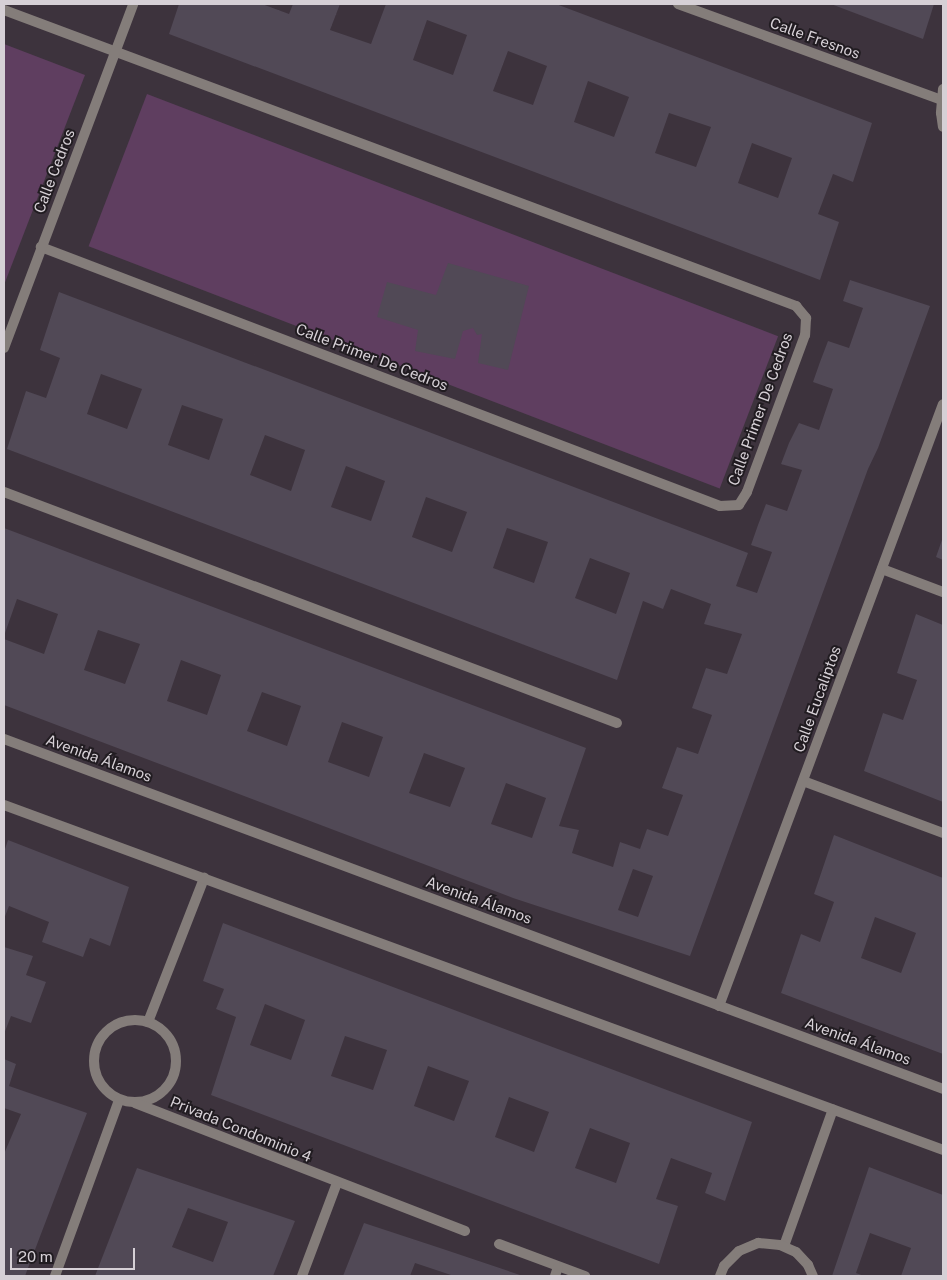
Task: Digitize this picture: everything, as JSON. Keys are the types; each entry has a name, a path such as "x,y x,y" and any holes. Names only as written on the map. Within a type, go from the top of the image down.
{"street":[{"name":"Calle Cedros","path":"4,348 133,4"},
{"name":"Calle Fresnos","path":"678,4 942,100"},
{"path":"4,10 115,52"},
{"name":"Calle Primer De Cedros","path":"41,247 720,506 738,505 747,492 805,335 806,318 796,306 115,52"},
{"path":"943,88 943,127"},
{"name":"Calle Eucaliptos","path":"719,1006 943,404"},
{"path":"4,492 617,723"},
{"path":"882,569 943,592"},
{"name":"Avenida Álamos","path":"4,739 943,1089"},
{"path":"803,781 943,833"},
{"path":"4,805 943,1150"},
{"path":"148,1022 204,878"},
{"path":"138,1019 148,1022 167,1034 175,1048 177,1064 173,1079 163,1091 150,1100 134,1103 119,1100 105,1090 96,1076 93,1060 97,1044 107,1030 121,1022 138,1019"},
{"path":"55,1276 119,1100"},
{"name":"Privada Condominio 4","path":"134,1103 465,1231"},
{"path":"784,1246 833,1110"},
{"path":"302,1276 337,1183"},
{"path":"720,1276 724,1266 739,1251 758,1243 784,1246 796,1252 808,1265 813,1276"},
{"path":"499,1244 556,1272 585,1276"}],"shaded area":[{"path":"4,44 85,75 4,285"},
{"path":"147,94 778,336 720,488 89,246"}],"building":[{"path":"179,4 262,4 289,14 293,4 340,4 330,30 371,44 386,4 556,4 872,123 853,182 833,174 818,214 839,222 820,280 169,34","holes":["427,20 467,35 453,75 413,60","508,51 547,66 533,105 493,91","588,81 629,97 614,137 574,122","669,113 711,127 696,167 655,153","752,143 792,158 778,198 738,183"]},
{"path":"831,4 934,4 923,39"},
{"path":"448,263 529,286 508,370 478,363 482,334 477,335 473,328 463,331 455,359 415,351 418,330 377,317 387,282 436,295"},
{"path":"850,280 930,306 878,448 868,469 690,956 513,898 4,705 4,639 44,654 58,614 17,599 4,636 4,528 586,748 559,826 579,830 572,853 613,867 620,842 640,849 647,829 668,836 683,795 662,788 677,747 698,754 712,715 692,708 706,668 727,674 742,634 704,624 711,604 671,589 663,609 643,601 617,680 7,449 26,391 46,398 60,358 40,350 59,292 748,553 736,586 757,593 772,552 751,545 758,525 766,504 787,511 802,470 781,464 799,423 819,430 833,389 813,382 820,362 828,341 849,348 863,308 843,301","holes":["101,374 142,389 127,429 87,414","182,405 223,419 209,460 168,445","265,435 305,450 291,491 250,475","346,466 385,481 371,521 331,507","426,497 467,512 452,552 412,537","507,528 548,542 534,583 493,568","590,558 630,573 616,614 575,598","98,630 140,644 125,684 84,670","181,660 221,675 207,715 167,701","262,692 301,706 287,746 247,731","342,722 383,737 369,777 328,762","424,753 465,768 450,807 409,793","506,783 546,798 532,838 491,824","633,869 653,876 638,917 618,910"]},
{"path":"943,537 943,560 936,557"},
{"path":"916,614 943,625 943,802 864,771 883,713 903,720 917,680 897,673"},
{"path":"834,835 943,878 943,1054 781,993 801,934 820,942 834,902 814,894","holes":["875,917 916,933 901,973 861,958"]},
{"path":"8,840 129,887 110,946 90,938 83,957 42,942 49,922 9,906 4,919 4,852"},
{"path":"223,923 752,1122 725,1201 705,1193 712,1173 671,1158 656,1199 678,1206 659,1264 211,1095 236,1017 216,1009 224,989 203,981","holes":["265,1004 305,1020 291,1060 250,1045","345,1036 387,1050 373,1090 331,1076","428,1066 469,1081 454,1121 414,1106","509,1097 549,1112 534,1152 495,1137","590,1128 630,1143 616,1183 575,1168"]},
{"path":"4,947 33,956 26,975 46,982 31,1023 11,1016 4,1034"},
{"path":"4,1059 16,1064 9,1086 87,1113 25,1276 4,1276 4,1154 21,1114 4,1108"},
{"path":"869,1167 943,1195 943,1276 901,1276 911,1248 870,1233 856,1273 864,1276 832,1276"},
{"path":"137,1168 295,1221 273,1276 95,1276","holes":["188,1208 228,1222 213,1262 172,1247"]},
{"path":"364,1223 523,1276 454,1276 415,1263 410,1276 343,1276"}]}
